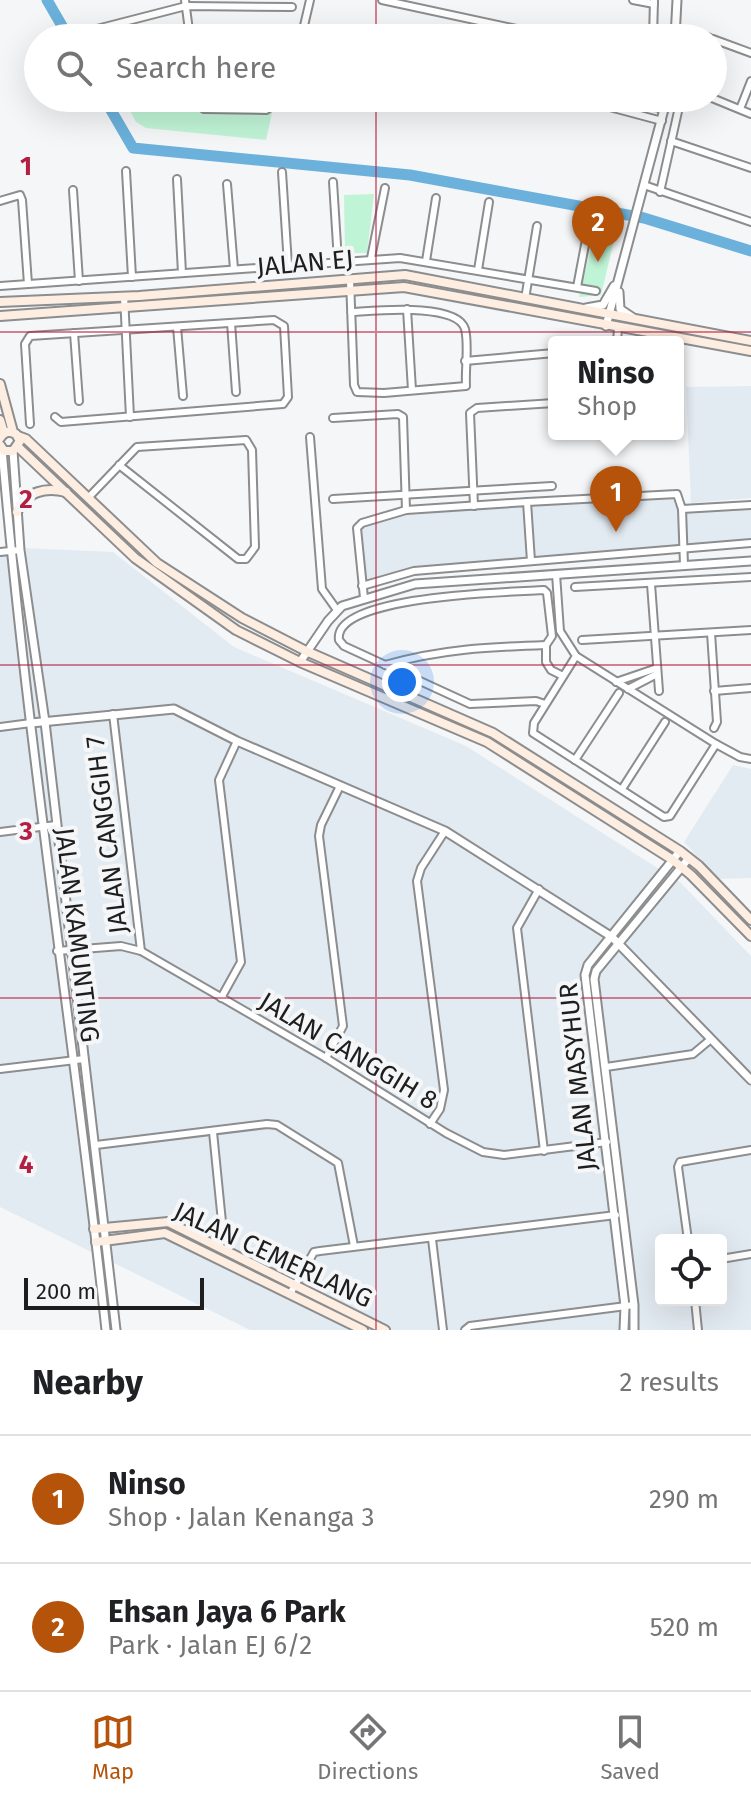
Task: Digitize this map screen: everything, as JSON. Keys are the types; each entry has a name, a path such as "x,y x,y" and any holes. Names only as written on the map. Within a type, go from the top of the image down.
{"main road":[{"name":"JALAN EJ","path":"0,302 405,275 751,341"},
{"name":"JALAN EJ","path":"0,316 404,287 664,336"},
{"path":"0,322 24,313"},
{"name":"JALAN EJ","path":"684,339 751,351"},
{"path":"0,384 4,440 16,449"},
{"path":"0,420 4,440 67,492 135,558 236,630 300,662 487,742 673,860 751,936"},
{"path":"4,440 26,439 157,563 242,618 306,651 493,733 680,851 751,920"},
{"path":"17,512 23,501 36,492 67,492"},
{"name":"JALAN CEMERLANG","path":"94,1229 168,1222 219,1247 363,1330"},
{"name":"JALAN CEMERLANG","path":"96,1242 165,1233 385,1330"}],"street":[{"path":"304,24 310,0"},
{"path":"382,0 493,24"},
{"path":"633,0 654,2 653,24"},
{"path":"676,24 677,0"},
{"path":"113,24 185,3 292,7"},
{"path":"185,3 188,24"},
{"path":"727,45 751,53"},
{"path":"740,109 751,81"},
{"path":"727,104 751,114"},
{"path":"630,112 662,121"},
{"path":"606,326 664,112"},
{"path":"660,192 678,112"},
{"path":"671,141 751,168"},
{"path":"126,171 132,277"},
{"path":"282,172 288,265"},
{"path":"177,179 182,273"},
{"path":"333,182 338,261"},
{"path":"227,184 234,269"},
{"path":"371,258 385,188"},
{"path":"643,189 751,222"},
{"path":"73,190 79,281"},
{"path":"0,201 20,195 22,200 28,284"},
{"path":"426,261 436,198"},
{"path":"478,270 489,202"},
{"path":"525,299 537,226"},
{"path":"577,287 588,229"},
{"path":"0,286 371,258 426,261 596,291"},
{"path":"351,312 407,309 451,316 458,320 465,329 466,386 362,393 356,390 351,312 354,260"},
{"path":"580,309 603,305 619,278"},
{"path":"619,278 622,311 640,321"},
{"path":"124,296 130,417"},
{"path":"407,309 412,390"},
{"path":"30,424 25,344 32,336 279,321 285,330 288,397 285,403 61,422 55,417"},
{"path":"231,323 236,392"},
{"path":"177,327 183,396"},
{"path":"617,336 618,328"},
{"path":"74,333 79,401"},
{"path":"465,361 548,354"},
{"path":"474,506 469,416 472,410 548,404"},
{"path":"333,418 398,414 403,417 406,510"},
{"path":"310,437 322,589 337,610"},
{"path":"88,498 119,465 137,447 243,439 248,441 252,450 255,547 246,559 238,559 119,465"},
{"name":"JALAN KAMUNTING","path":"4,440 11,551 57,951 106,1330"},
{"name":"JALAN KAMUNTING","path":"16,449 20,550 45,722 116,1330"},
{"path":"333,499 552,486"},
{"path":"364,598 357,528 362,523 406,510 674,493 679,496 682,509 684,565"},
{"path":"527,502 528,575"},
{"path":"682,509 751,505"},
{"path":"362,586 414,571 751,543"},
{"path":"0,552 20,550"},
{"path":"300,662 337,610 348,603 422,583 751,561"},
{"path":"556,574 560,631 576,656 716,744 740,757 751,759"},
{"path":"575,587 751,577"},
{"path":"651,584 659,691"},
{"path":"545,704 538,701 470,704 342,645 338,638 342,626 352,617 422,598 546,591 552,636 546,645 546,664 563,676"},
{"path":"582,640 751,630"},
{"path":"711,633 717,722 714,728"},
{"path":"385,665 426,653 546,645"},
{"path":"576,656 545,704 532,731 663,816 668,817 716,744"},
{"path":"616,682 657,671"},
{"path":"628,689 657,671"},
{"path":"714,691 751,688"},
{"path":"575,760 619,693"},
{"path":"0,727 172,709 237,741 445,831 615,940 751,1080"},
{"name":"JALAN CANGGIH 7","path":"113,714 141,951"},
{"path":"622,789 665,722"},
{"path":"221,998 241,962 219,780 237,741"},
{"path":"326,1058 343,1024 319,836 321,825 340,786"},
{"path":"0,832 56,825"},
{"path":"430,1124 440,1109 444,1090 417,881 421,868 445,831"},
{"name":"JALAN MASYHUR","path":"624,1330 630,1305 624,1214 594,979 615,940 680,851"},
{"name":"JALAN MASYHUR","path":"634,1330 613,1215 585,975 588,965 615,940 689,858"},
{"path":"539,889 517,928 544,1151"},
{"name":"JALAN CANGGIH 8","path":"57,951 121,946 141,951 326,1058 430,1124 488,1153 504,1155 544,1151 615,1140"},
{"path":"606,1067 693,1054 711,1039"},
{"path":"0,1069 84,1059"},
{"path":"96,1145 277,1125 338,1163 354,1246"},
{"path":"213,1132 223,1232 219,1247"},
{"path":"687,1234 678,1167 680,1162 751,1150"},
{"path":"292,1290 314,1252 624,1214"},
{"path":"432,1239 443,1330"},
{"path":"727,1258 751,1254"},
{"path":"465,1330 470,1326 630,1305"},
{"path":"696,1306 698,1330"}],"shaded area":[{"path":"751,386 751,498 691,503 686,387"},
{"path":"676,496 680,511 751,507 751,542 413,569 365,583 360,528 408,512"},
{"path":"0,547 113,552 234,647 466,746 681,883 751,956 751,1330 250,1330 0,1207"},
{"path":"733,765 751,769 751,878 718,879 684,842"}],"green space":[{"path":"131,112 272,113 266,140 146,128 136,122"},
{"path":"374,194 367,253 345,253 344,195"},
{"path":"597,223 617,228 601,295 579,297"}],"waterway":[{"path":"47,0 61,24"},
{"path":"112,112 133,148 410,175 644,218 751,251"}],"place":[{"name":"Ehsan Jaya 6 Park","path":"598,262"},
{"name":"Ninso","path":"616,532"}]}
